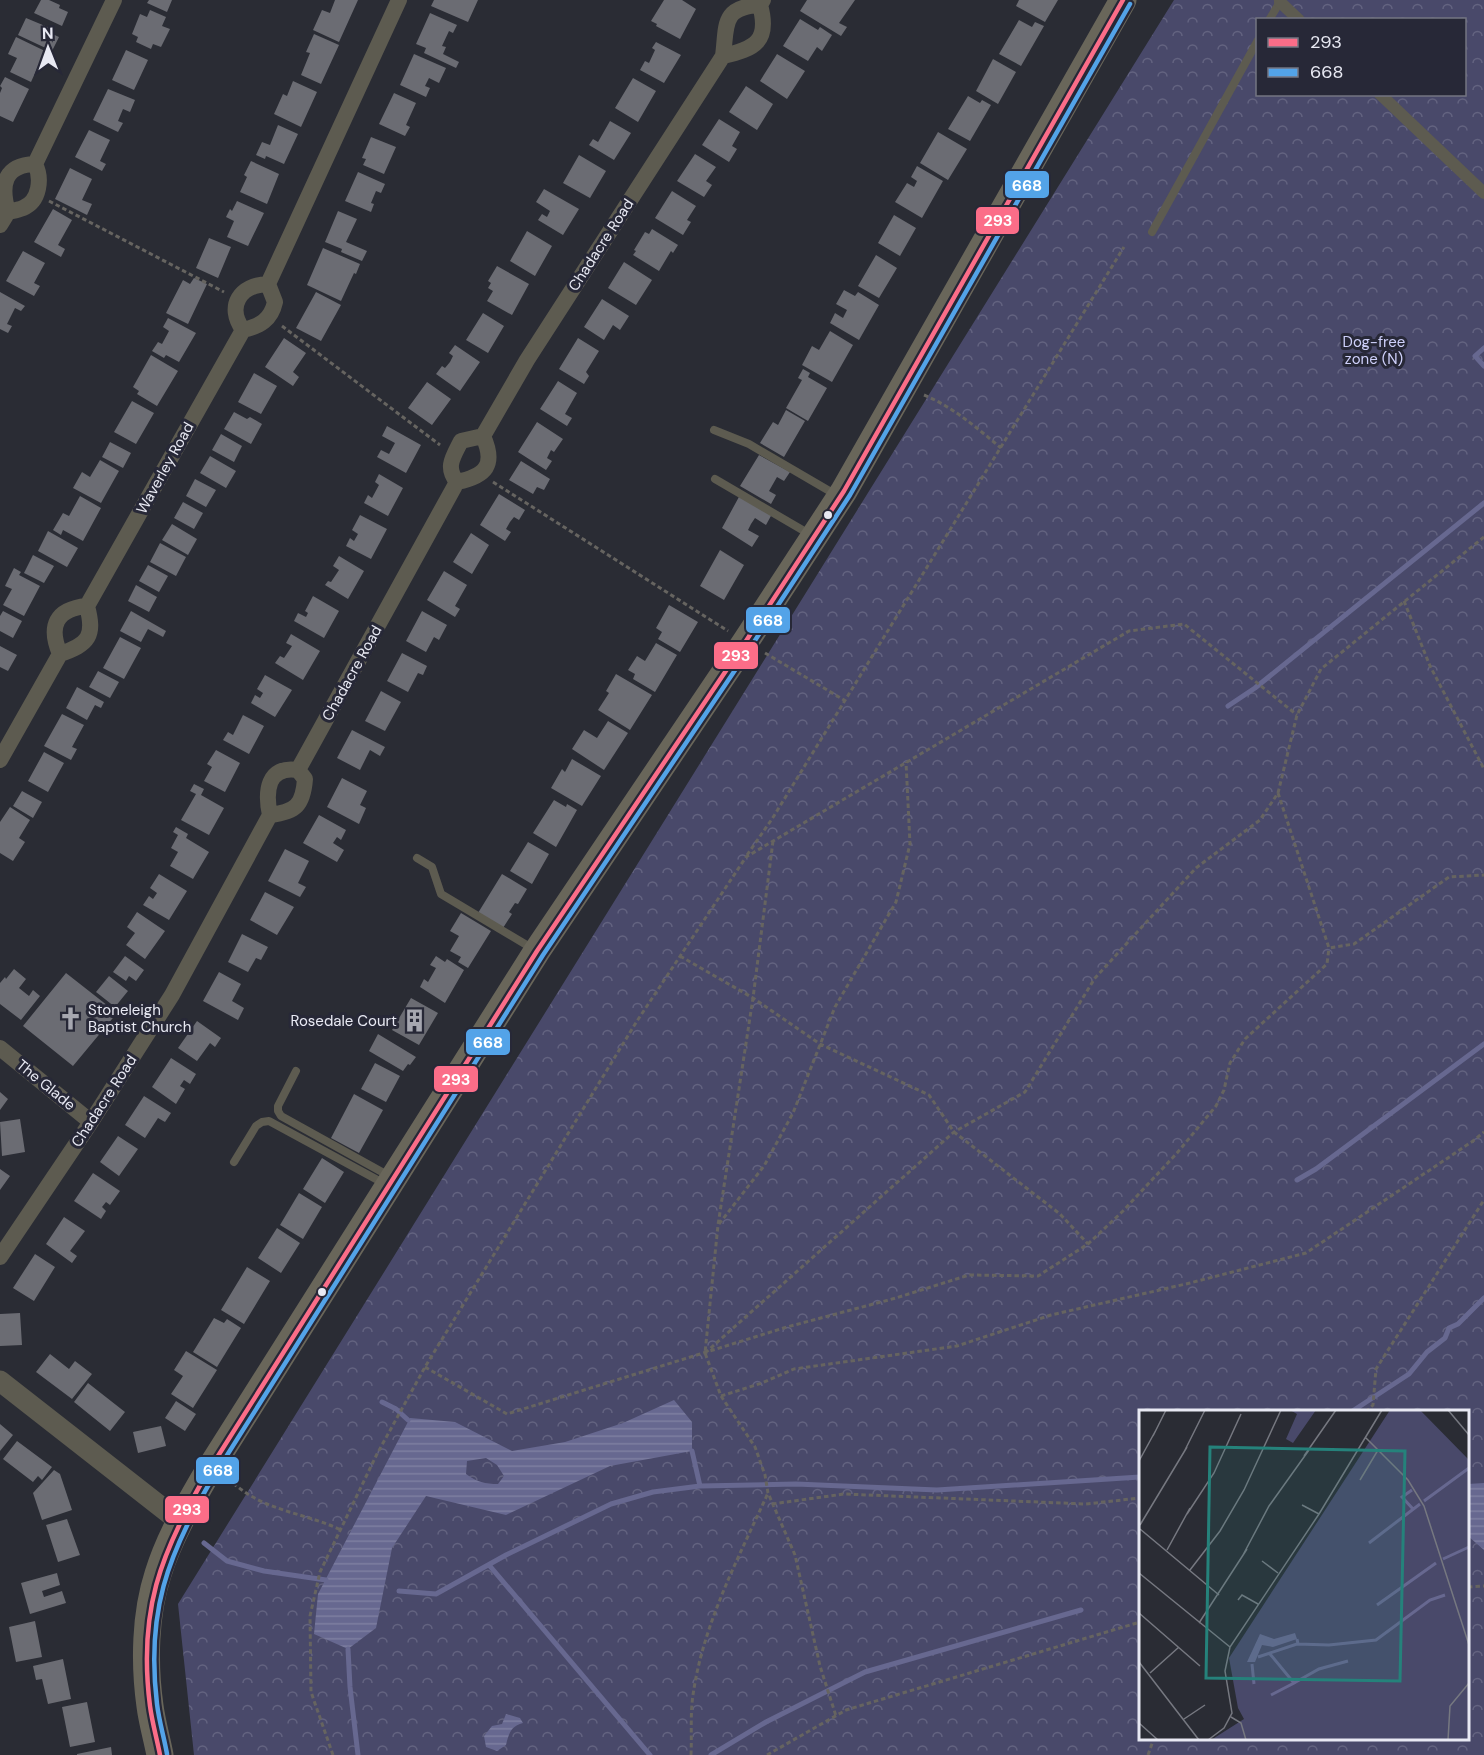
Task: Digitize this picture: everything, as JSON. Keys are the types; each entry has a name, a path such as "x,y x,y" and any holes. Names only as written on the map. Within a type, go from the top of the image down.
{"highway":[{"path":"160,1755 150,1705 147,1649 150,1609 158,1574 179,1521 537,951 746,641 839,497 1123,0"}],"street":[{"path":"35,164 24,164 13,168 6,175 2,199 4,218 24,208 37,195 39,182 35,164 114,0"},
{"path":"268,284 251,287 238,299 235,314 243,330 256,327 270,317 275,302 268,284 399,0"},
{"path":"1279,1 1297,18"},
{"name":"Chadacre Road","path":"483,436 527,360 723,56 728,19 742,7 762,3 763,31 757,42 750,49 723,56"},
{"path":"1382,96 1484,193"},
{"name":"Waverley Road","path":"87,606 243,330"},
{"path":"483,436 489,448 489,459 483,472 471,479 457,482 452,476 450,463 454,453 460,441 483,436"},
{"name":"Chadacre Road","path":"298,770 457,482"},
{"path":"0,760 60,654 72,650 88,638 92,629 87,606 74,607 57,621 53,629 54,641 60,654"},
{"path":"288,768 298,770 305,779 302,801 293,810 270,815 267,794 270,782 288,768"},
{"name":"Chadacre Road","path":"0,1257 92,1122 172,994 270,815"},
{"name":"The Glade","path":"0,1048 92,1122"},
{"path":"0,1382 179,1521"}],"lane":[{"path":"1270,18 1279,1"},
{"path":"1152,232 1256,42"},
{"path":"714,430 749,444 839,497"},
{"path":"715,480 814,536"},
{"path":"417,858 432,867 441,894 537,951"},
{"path":"296,1071 278,1106 281,1116 392,1183"},
{"path":"234,1162 256,1126 268,1121 392,1183"}],"path":[{"path":"37,195 238,299"},
{"path":"333,1755 311,1692 310,1616 320,1572 378,1454 425,1367 559,1146 845,700 1124,247"},
{"path":"270,317 432,440 454,453"},
{"path":"903,386 934,399 966,418 1001,448"},
{"path":"483,472 498,486 713,623 845,700"},
{"path":"705,1353 954,1132 1025,1092 1095,978 1196,868 1260,820 1278,793 1297,715 1321,669 1484,537"},
{"path":"1404,601 1430,666 1484,769"},
{"path":"746,857 1129,632 1184,624 1297,715"},
{"path":"718,1225 764,1166 793,1113 835,1007 896,902 910,844 906,762"},
{"path":"425,1367 507,1414 807,1321 896,1298 969,1275 1038,1276 1088,1244 1170,1161 1209,1114 1224,1090 1230,1063 1245,1039 1327,964 1329,948 1278,793"},
{"path":"773,841 753,998 718,1225 705,1353 721,1396 755,1447 772,1504 795,1556 820,1665 836,1716"},
{"path":"1329,948 1354,944 1449,877 1484,875"},
{"path":"680,956 753,998 820,1044 929,1095 954,1132 1060,1214 1088,1244"},
{"path":"721,1396 762,1383 794,1369 957,1346 1051,1315 1191,1283 1306,1253 1484,1132"},
{"path":"1368,1410 1374,1404 1376,1368 1484,1200"},
{"path":"211,1468 251,1496 341,1530"},
{"path":"691,1755 692,1697 700,1656 712,1617 768,1493"},
{"path":"772,1504 844,1494 1086,1504 1139,1498"},
{"path":"1469,1587 1484,1586"},
{"path":"767,1755 846,1710 1139,1622"},
{"path":"1148,1755 1153,1740"}],"green space":[{"name":"Dog-free zone (N)","path":"1174,0 1484,0 1484,1755 194,1755 178,1604"}],"shaded area":[{"path":"674,1400 692,1422 692,1451 610,1466 506,1515 426,1496 392,1548 376,1628 348,1649 314,1634 318,1594 410,1418 455,1422 512,1451 565,1442 623,1423","holes":["486,1458 497,1465 504,1476 498,1484 481,1482 466,1474 467,1461"]},
{"path":"1484,1483 1484,1550 1469,1537 1469,1484"},
{"path":"506,1714 520,1718 523,1723 513,1728 506,1745 497,1751 486,1747 484,1736 492,1726 502,1724"}],"building":[{"path":"41,0 49,0 68,12 62,26 34,13"},
{"path":"149,0 172,0 167,12 147,3"},
{"path":"335,0 358,0 339,42 313,30 322,10 330,13"},
{"path":"434,0 478,0 468,22 431,6"},
{"path":"664,0 682,0 696,9 680,39 651,21"},
{"path":"807,0 855,0 839,23 847,27 841,36 800,11"},
{"path":"1019,0 1058,0 1045,22 1016,6"},
{"path":"150,10 166,17 162,26 170,29 161,47 153,44 151,49 136,42 138,37 132,34 140,14 147,17"},
{"path":"430,13 457,25 453,33 449,31 442,46 446,47 443,54 459,62 456,68 424,53 426,48 416,44"},
{"path":"26,18 50,28 48,32 59,37 52,51 18,35"},
{"path":"800,19 832,35 822,51 817,47 808,61 783,46"},
{"path":"1019,20 1032,27 1035,22 1044,26 1021,66 999,54"},
{"path":"314,34 339,45 321,84 301,75 310,53 306,52"},
{"path":"16,37 45,51 31,82 10,72 17,58 8,54"},
{"path":"656,42 681,55 664,83 640,70 645,61 649,63 655,50 652,48"},
{"path":"126,50 148,60 134,90 112,80"},
{"path":"414,54 446,68 439,83 429,78 425,86 430,88 426,97 400,85"},
{"path":"777,54 805,71 787,99 760,81"},
{"path":"993,59 1016,72 998,104 976,91"},
{"path":"5,77 29,89 13,122 0,116 2,88 0,86"},
{"path":"633,78 656,91 638,122 615,108"},
{"path":"293,81 317,92 301,127 274,114 283,94 287,96"},
{"path":"746,86 773,104 757,130 729,112"},
{"path":"108,89 135,100 130,112 123,109 118,121 123,123 118,132 93,120"},
{"path":"394,93 416,103 406,125 410,127 405,136 379,124"},
{"path":"968,96 980,103 982,100 991,105 970,141 948,129"},
{"path":"719,119 740,132 732,146 737,149 729,162 702,145"},
{"path":"610,121 631,133 614,160 589,145 593,139 598,142"},
{"path":"278,125 298,134 284,164 266,156 265,159 256,155 262,142 270,145"},
{"path":"89,130 110,140 100,161 106,164 102,171 75,157"},
{"path":"938,132 967,149 948,180 920,163"},
{"path":"371,137 396,147 384,174 363,165 366,159 362,158"},
{"path":"695,154 716,167 706,181 712,185 704,197 677,181"},
{"path":"579,155 606,171 590,198 563,183"},
{"path":"251,161 279,174 267,204 240,192 247,177 244,175"},
{"path":"917,166 943,181 922,218 895,202 907,183 914,187 917,181 911,177"},
{"path":"70,168 92,179 82,200 92,204 87,215 55,199"},
{"path":"358,172 385,184 381,193 376,191 371,203 374,204 371,212 345,201"},
{"path":"544,189 579,209 563,235 538,220 542,214 547,217 550,211 536,202"},
{"path":"672,191 696,206 687,220 691,222 683,235 655,218"},
{"path":"237,201 264,213 248,246 227,237 234,221 226,217"},
{"path":"53,209 72,220 58,245 65,249 61,257 34,242"},
{"path":"338,211 357,219 346,242 367,251 362,261 325,242"},
{"path":"894,215 916,228 900,256 878,243"},
{"path":"652,229 678,245 673,253 671,251 659,271 633,255 645,232 649,234"},
{"path":"527,231 552,246 535,276 510,261"},
{"path":"209,238 231,247 218,278 196,268"},
{"path":"323,248 360,264 341,301 307,285"},
{"path":"23,251 45,263 34,283 40,286 34,296 6,281"},
{"path":"876,255 897,268 879,298 858,286"},
{"path":"624,262 652,280 636,305 608,288"},
{"path":"497,266 529,284 512,315 487,301 493,291 488,288 491,283 488,281"},
{"path":"194,278 207,284 188,324 166,313 183,280 190,284"},
{"path":"844,290 855,296 858,292 879,305 859,340 830,323 835,313 843,318 847,310 836,304"},
{"path":"0,292 25,306 21,311 15,308 7,324 12,326 8,333 0,329"},
{"path":"316,292 341,305 321,341 296,328"},
{"path":"602,299 629,316 620,330 613,325 604,340 584,327"},
{"path":"483,313 504,326 488,353 466,340"},
{"path":"168,318 196,333 179,362 166,355 164,358 152,351 158,342 162,344 169,331 163,327"},
{"path":"830,331 853,345 832,382 802,365 812,346 819,350"},
{"path":"284,338 306,353 293,372 299,377 293,386 265,367"},
{"path":"578,338 599,351 586,372 589,376 584,384 559,369"},
{"path":"455,345 480,362 460,391 436,374 442,366 445,368 450,362 453,356 449,353"},
{"path":"151,355 178,371 157,406 137,394 139,391 133,387"},
{"path":"803,369 810,373 808,377 827,388 808,421 786,408 802,380 798,378"},
{"path":"254,373 277,386 261,414 238,402"},
{"path":"558,381 577,393 565,414 572,418 567,426 540,409"},
{"path":"427,382 451,399 432,425 408,408"},
{"path":"132,401 154,413 136,444 114,432"},
{"path":"786,410 805,421 784,457 760,443 773,422 778,425"},
{"path":"234,412 262,424 251,444 224,429"},
{"path":"537,422 563,439 554,452 551,450 547,458 552,461 546,470 518,452"},
{"path":"387,426 421,445 406,473 377,457 381,450 389,454 395,443 382,436"},
{"path":"221,434 242,446 234,462 212,450"},
{"path":"110,442 131,453 123,468 102,457"},
{"path":"759,455 790,472 784,481 777,477 769,491 776,495 771,504 740,486"},
{"path":"210,456 236,471 226,488 200,473"},
{"path":"100,460 119,471 101,503 73,488 82,472 90,477"},
{"path":"521,461 550,479 544,490 537,487 533,494 509,480"},
{"path":"379,474 403,488 388,516 364,503 368,495 372,498 379,485 375,482"},
{"path":"195,479 216,490 206,507 186,496"},
{"path":"499,494 525,510 519,520 514,517 510,522 506,529 511,532 505,541 480,525"},
{"path":"740,495 772,514 766,525 755,518 751,524 748,530 759,536 752,547 722,528"},
{"path":"80,496 101,508 83,541 63,530 61,535 53,530 63,513 69,516"},
{"path":"183,502 203,513 194,529 174,518"},
{"path":"360,515 387,529 371,559 346,546 350,538 354,541 358,534 352,530"},
{"path":"172,524 197,539 188,555 162,540"},
{"path":"48,531 78,548 67,567 38,551"},
{"path":"471,533 489,545 472,574 453,562"},
{"path":"160,543 186,557 176,576 150,562"},
{"path":"720,550 744,565 724,600 700,586"},
{"path":"33,555 54,566 44,583 24,573"},
{"path":"339,556 364,571 348,599 325,585 328,581 331,582 339,570 333,566"},
{"path":"148,565 168,576 159,592 139,581"},
{"path":"14,568 21,572 19,575 40,586 24,616 3,605 12,589 5,586"},
{"path":"444,571 467,585 455,606 460,609 455,617 427,600"},
{"path":"136,585 157,597 149,612 128,601"},
{"path":"313,596 339,611 324,638 294,621 298,613 306,617 308,613 305,611"},
{"path":"669,605 698,622 680,652 658,639 662,632 656,628"},
{"path":"3,611 22,621 13,638 0,631 0,616"},
{"path":"131,611 166,631 163,637 148,629 141,642 120,631"},
{"path":"422,611 447,625 439,640 434,637 426,652 406,641"},
{"path":"291,634 320,651 303,680 275,663 280,656 284,658 292,646 286,643"},
{"path":"120,637 141,648 124,679 103,668"},
{"path":"656,643 677,655 655,692 633,679 635,674 628,670 637,656 645,661"},
{"path":"0,646 17,655 8,671 0,667"},
{"path":"402,653 427,666 423,675 418,673 408,692 387,681"},
{"path":"98,671 119,682 110,698 89,687"},
{"path":"616,674 652,695 630,730 598,710 609,693 606,691"},
{"path":"265,675 292,690 275,717 251,703 255,695 260,698 263,693 257,689"},
{"path":"77,687 104,702 101,708 95,705 87,720 66,708"},
{"path":"381,691 401,702 385,731 365,721"},
{"path":"62,714 84,725 72,747 77,749 71,760 44,746"},
{"path":"243,715 264,726 249,754 223,740 228,732 233,735"},
{"path":"608,721 628,733 604,770 572,749 584,730 597,738"},
{"path":"352,730 385,747 380,756 370,750 360,770 337,758"},
{"path":"216,750 240,763 225,792 204,781 212,767 207,764"},
{"path":"44,752 64,763 48,792 28,781"},
{"path":"572,759 601,776 582,806 551,788 562,769 565,772"},
{"path":"342,778 367,791 360,805 366,808 359,824 327,807"},
{"path":"194,784 204,789 201,795 224,808 209,835 181,820 196,794 190,791"},
{"path":"22,791 42,802 33,818 13,806"},
{"path":"554,800 577,810 556,847 533,833"},
{"path":"10,807 30,820 19,838 25,842 13,861 0,853 0,822"},
{"path":"319,815 346,830 341,840 337,837 333,843 344,850 337,862 303,843"},
{"path":"176,827 188,834 186,838 209,852 193,879 170,866 178,852 171,848 178,835 173,832"},
{"path":"528,842 549,854 532,884 510,871"},
{"path":"285,849 309,861 298,883 306,887 300,897 268,881"},
{"path":"159,874 187,891 169,920 143,905 149,896 153,899 157,893 150,888"},
{"path":"502,874 527,889 518,904 515,903 509,912 512,914 503,928 478,913"},
{"path":"265,892 294,907 277,935 250,920"},
{"path":"137,912 165,931 145,959 126,945 135,933 127,927"},
{"path":"461,913 491,931 468,968 458,962 461,957 450,951 459,936 450,931"},
{"path":"242,934 268,947 261,960 256,958 248,972 228,962"},
{"path":"125,956 144,970 136,981 129,976 126,981 113,972"},
{"path":"436,956 445,962 447,959 464,970 445,1003 420,987 424,979 428,982 436,968 430,965"},
{"path":"14,969 26,979 19,988 29,996 33,990 40,996 21,1020 0,1004 0,983"},
{"path":"219,972 241,984 232,1001 244,1008 238,1020 203,1001"},
{"name":"Stoneleigh Baptist Church","path":"66,973 117,1013 73,1066 23,1026"},
{"path":"109,976 128,991 115,1007 96,992"},
{"name":"Rosedale Court","path":"411,998 438,1013 419,1045 392,1030"},
{"path":"197,1021 221,1038 215,1047 210,1043 197,1061 178,1048"},
{"path":"378,1034 416,1057 403,1071 369,1051"},
{"path":"171,1058 196,1074 190,1084 184,1080 180,1086 185,1089 176,1104 152,1087"},
{"path":"375,1063 400,1076 386,1102 361,1089"},
{"path":"0,1092 8,1099 0,1110"},
{"path":"354,1094 383,1110 359,1153 331,1138"},
{"path":"144,1096 171,1113 165,1122 158,1118 145,1138 125,1125"},
{"path":"20,1119 25,1152 2,1156 0,1122"},
{"path":"118,1136 138,1149 119,1176 100,1162"},
{"path":"322,1158 344,1172 325,1203 303,1189"},
{"path":"0,1169 10,1176 0,1190"},
{"path":"93,1173 120,1191 110,1205 106,1202 102,1207 106,1211 101,1219 74,1201"},
{"path":"299,1193 322,1207 303,1239 280,1225"},
{"path":"64,1217 85,1231 70,1251 77,1256 72,1263 46,1244"},
{"path":"277,1228 300,1243 281,1273 258,1258"},
{"path":"35,1254 55,1267 34,1301 13,1288"},
{"path":"247,1267 270,1281 244,1324 221,1310"},
{"path":"20,1313 22,1345 0,1346 0,1314"},
{"path":"214,1318 224,1323 227,1319 241,1328 217,1367 193,1352"},
{"path":"186,1351 217,1370 193,1408 171,1394 183,1376 174,1370"},
{"path":"50,1354 69,1369 75,1361 92,1374 72,1399 36,1372"},
{"path":"88,1383 125,1412 110,1431 74,1402"},
{"path":"176,1401 196,1414 185,1431 165,1418"},
{"path":"0,1424 13,1435 0,1451"},
{"path":"161,1426 166,1446 138,1453 133,1432"},
{"path":"17,1441 52,1467 42,1480 38,1476 33,1482 3,1459"},
{"path":"54,1470 60,1474 72,1510 42,1520 33,1493"},
{"path":"67,1519 80,1555 58,1562 46,1525"},
{"path":"57,1573 60,1585 42,1591 44,1597 62,1591 66,1603 30,1614 21,1583"},
{"path":"35,1621 42,1657 16,1662 9,1627"},
{"path":"63,1659 71,1699 48,1704 42,1679 36,1680 33,1666"},
{"path":"87,1702 95,1742 70,1747 62,1707"},
{"path":"111,1747 112,1755 77,1755 77,1754"}],"waterway":[{"path":"1484,348 1475,356 1484,366"},
{"path":"1228,706 1255,688 1484,503"},
{"path":"1297,1180 1316,1169 1484,1044"},
{"path":"1354,1410 1409,1374 1427,1352 1445,1338 1449,1328 1458,1324 1484,1298"},
{"path":"382,1402 396,1409 408,1420"},
{"path":"692,1451 700,1486 796,1484 937,1490 1139,1477"},
{"path":"399,1591 436,1594 506,1555 611,1504 653,1492 700,1486"},
{"path":"204,1543 227,1561 264,1571 326,1580"},
{"path":"489,1565 650,1755"},
{"path":"711,1755 766,1722 865,1672 1081,1610"},
{"path":"348,1649 358,1755"}],"transit line":[{"name":"293","path":"160,1755 151,1712 147,1672 150,1612 165,1558 190,1504 206,1475 537,951 844,491 1123,0"},
{"name":"668","path":"167,1754 158,1710 154,1671 158,1613 172,1560 196,1507 543,955 850,495 1130,4"}],"place":[{"name":"Stoneleigh Baptist Church","path":"70,1019"},
{"name":"Rosedale Court","path":"415,1021"}]}
